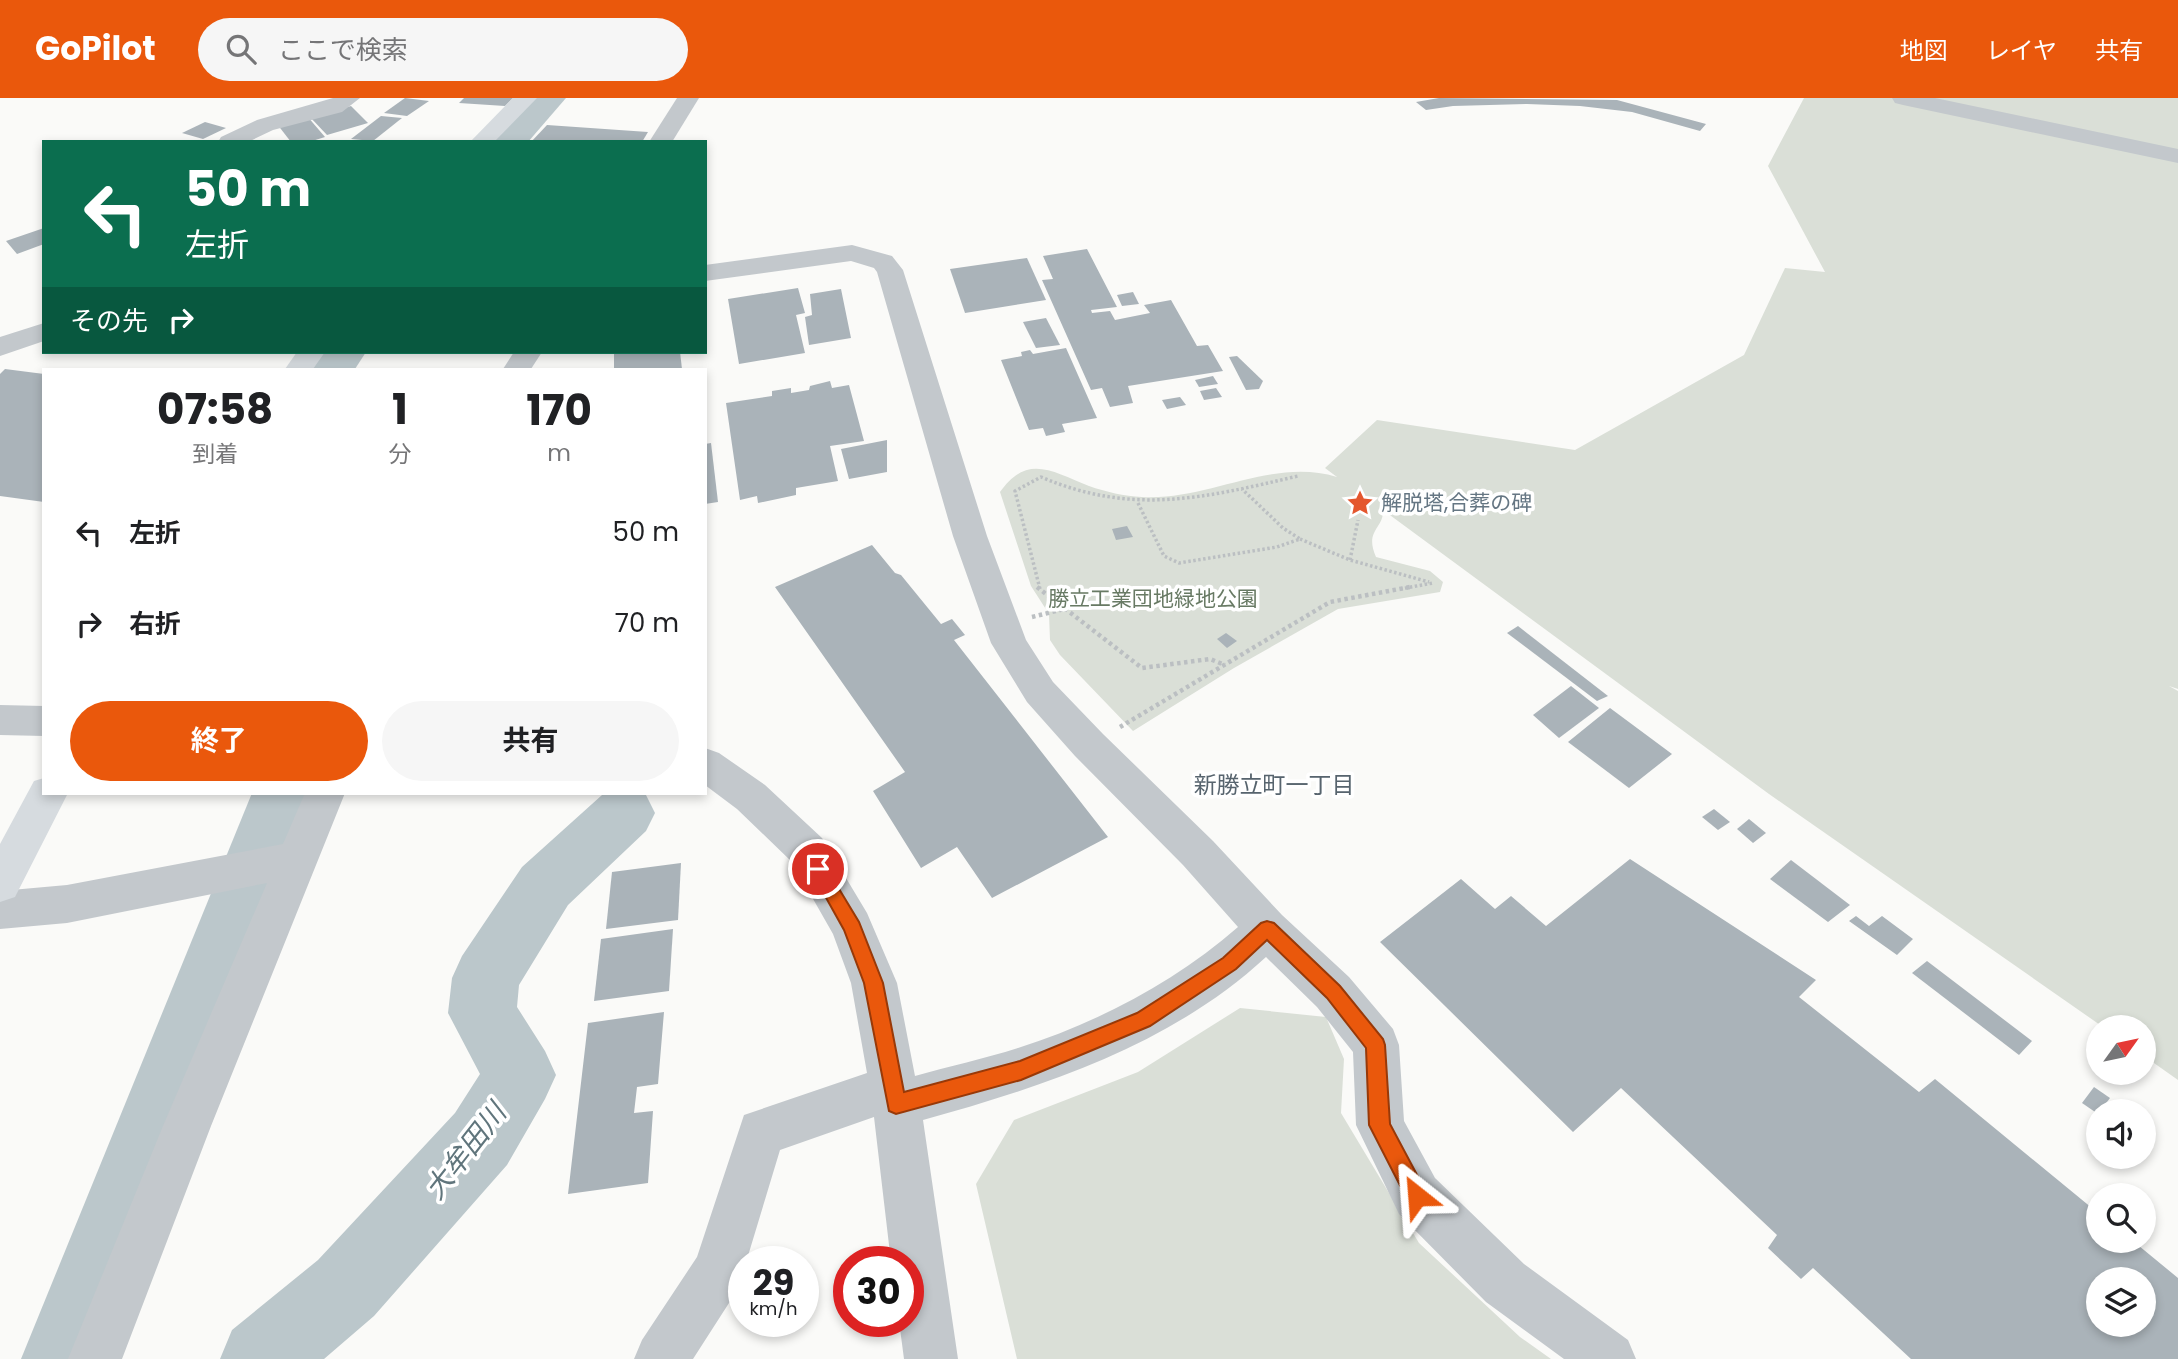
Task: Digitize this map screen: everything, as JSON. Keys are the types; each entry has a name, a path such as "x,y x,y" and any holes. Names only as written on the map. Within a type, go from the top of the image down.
{"main road":[{"path":"483,140 526,98"},
{"path":"0,884 47,795"}],"street":[{"path":"233,140 265,125 334,107 349,98"},
{"path":"661,140 688,98"},
{"path":"1903,98 2178,156"},
{"path":"707,274 852,253 883,262 890,270 970,536 1000,621 1009,643 1040,692 1089,745 1198,853 1267,929 1333,992 1376,1045 1380,1125 1417,1196 1505,1283 1609,1359"},
{"path":"0,346 42,332"},
{"path":"0,720 42,721"},
{"path":"707,765 751,797 807,850 852,927 874,983 894,1096 931,1359"},
{"path":"95,1359 288,861 324,795"},
{"path":"0,910 67,904 288,861"},
{"path":"661,1359 719,1270 761,1132 894,1096 1021,1070 1143,1019 1229,964 1267,929"}],"path":[{"path":"1225,665 1210,659 1142,668 1037,587 1015,491 1041,477 1085,494 1138,503 1191,499 1298,476"},
{"path":"1089,745 1330,602 1433,583 1350,560 1300,539 1283,528 1242,489"},
{"path":"1138,503 1164,556 1179,564 1277,547 1300,539"},
{"path":"1350,560 1358,520"},
{"path":"1031,617 1065,609"}],"green space":[{"name":"勝立工業団地緑地公園","path":"1804,98 2178,98 2178,689 2169,686 2178,691 2178,1080 2156,1064 2156,1015 2086,1015 1769,794 1383,510 1381,522 1372,541 1376,557 1430,571 1443,582 1440,592 1338,609 1234,668 1133,731 1060,655 1050,640 1049,614 1031,586 1000,492 1020,473 1031,469 1052,471 1102,490 1142,497 1191,493 1288,472 1313,472 1337,477 1325,468 1377,420 1575,450 1744,355 1785,268 1825,272 1768,166"},
{"path":"1240,1008 1326,1017 1344,1059 1341,1113 1419,1243 1520,1337 1551,1359 1017,1359 976,1184 1014,1120 1138,1072"}],"building":[{"path":"405,98 429,101 407,116 384,113"},
{"path":"464,98 513,98 505,106 459,103"},
{"path":"1439,98 1617,100 1706,124 1700,131 1632,112 1580,106 1527,104 1453,106 1426,110 1416,102"},
{"path":"351,106 368,123 327,135 310,117"},
{"path":"307,116 325,137 315,140 289,140 277,124"},
{"path":"381,116 402,118 374,140 351,139"},
{"path":"205,122 226,128 203,139 182,133"},
{"path":"547,125 648,132 643,140 533,140"},
{"path":"42,229 42,245 17,254 6,241"},
{"path":"1087,249 1117,307 1091,310 1092,313 1110,311 1115,320 1150,313 1144,305 1171,300 1197,346 1208,345 1223,371 1128,386 1133,403 1110,407 1102,388 1091,390 1042,280 1053,279 1043,256"},
{"path":"1027,258 1046,300 965,313 950,269"},
{"path":"798,288 805,313 796,315 805,353 739,364 728,299"},
{"path":"841,289 851,338 809,345 805,317 812,315 810,294"},
{"path":"1133,292 1139,304 1122,306 1117,295"},
{"path":"1046,318 1060,345 1036,348 1023,322"},
{"path":"1066,348 1097,418 1062,424 1065,432 1046,436 1043,428 1029,430 1001,360 1022,356 1021,352 1030,350 1033,354"},
{"path":"614,354 680,354 682,368 614,368"},
{"path":"1237,356 1263,381 1259,389 1246,390 1229,357"},
{"path":"5,369 42,374 42,502 0,496 0,374"},
{"path":"1213,376 1218,384 1199,387 1195,380"},
{"path":"830,381 832,388 849,385 864,441 830,446 838,481 796,488 796,495 758,503 757,496 740,500 726,403 772,396 772,391 791,388 791,393 809,390 810,386"},
{"path":"1216,388 1222,397 1204,400 1200,391"},
{"path":"1180,397 1186,405 1167,409 1162,400"},
{"path":"887,440 887,472 849,479 841,449"},
{"path":"711,443 718,502 707,504 707,444"},
{"path":"1127,526 1133,537 1116,540 1112,529"},
{"path":"872,545 895,573 901,575 941,624 952,619 965,635 954,640 1108,837 992,898 957,847 921,868 873,791 905,772 775,587"},
{"path":"1518,626 1608,696 1597,701 1507,633"},
{"path":"1226,633 1237,641 1227,648 1217,639"},
{"path":"1571,686 1599,708 1559,738 1533,715"},
{"path":"1610,708 1672,754 1629,788 1568,742"},
{"path":"1714,809 1730,822 1718,830 1702,817"},
{"path":"1749,819 1766,833 1753,843 1737,829"},
{"path":"1630,859 1816,980 1799,997 1919,1092 1935,1079 2086,1203 2086,1253 2148,1253 2178,1278 2178,1359 1911,1359 1813,1268 1801,1279 1768,1248 1777,1235 1621,1088 1573,1132 1380,942 1461,879 1495,909 1511,896 1546,926"},
{"path":"1791,860 1850,905 1828,922 1770,879"},
{"path":"681,863 678,920 606,929 612,872"},
{"path":"1856,916 1869,926 1882,916 1913,939 1897,955 1849,921"},
{"path":"673,929 669,991 594,1001 601,939"},
{"path":"1927,961 2032,1041 2019,1055 1912,973"},
{"path":"664,1012 658,1084 637,1087 634,1113 653,1111 648,1183 568,1194 588,1023"},
{"path":"2094,1087 2110,1098 2086,1099 2086,1106 2082,1103"}],"waterway":[{"name":"大牟田川","path":"511,140 549,98"},
{"name":"大牟田川","path":"334,368 343,354"},
{"path":"62,1359 281,795"},
{"name":"大牟田川","path":"261,1359 346,1288 481,1139 520,1075 482,1013 486,978 545,886 624,813"}],"place":[{"name":"解脱塔,合葬の碑","path":"1360,503"}],"district":[{"name":"新勝立町一丁目","path":"1274,785"}],"route":[{"path":"818,869 852,927 874,983 896,1104 1021,1070 1143,1019 1229,964 1267,929 1333,992 1376,1045 1380,1125 1417,1196"}]}
